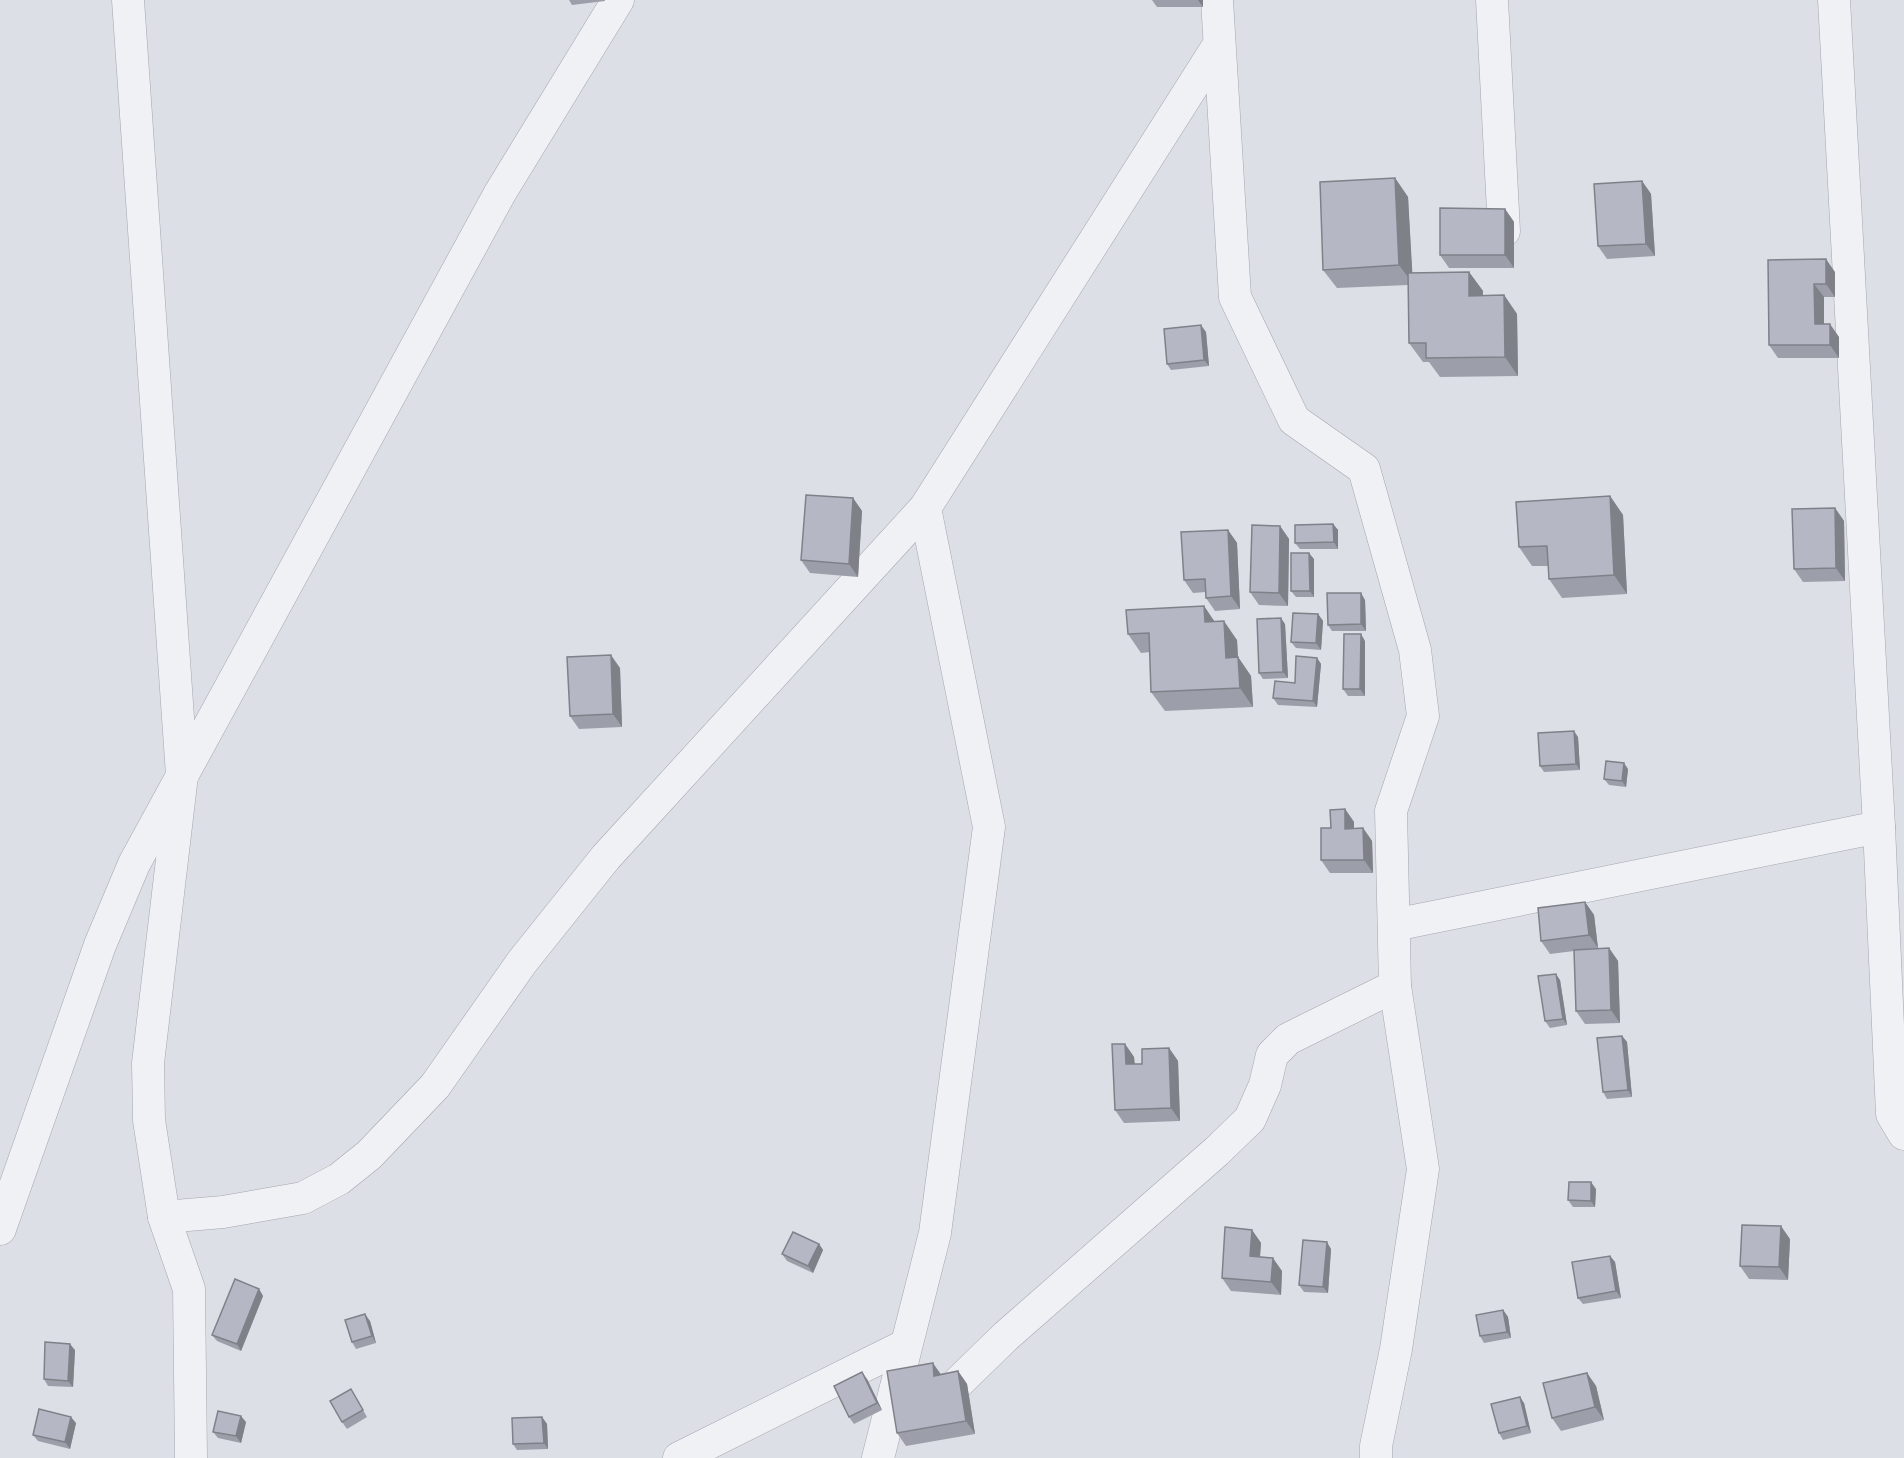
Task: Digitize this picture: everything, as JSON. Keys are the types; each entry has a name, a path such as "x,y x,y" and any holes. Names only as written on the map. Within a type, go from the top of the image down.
{"street":[{"path":"128,0 182,775 148,1063 149,1120 164,1217 189,1289 191,1458"},
{"path":"0,1229 100,945 134,864 500,193 618,0"},
{"path":"1217,0 1235,297 1294,420 1364,470 1415,650 1423,716 1391,811 1395,986 1423,1169 1396,1349 1376,1446 1376,1458"},
{"path":"1492,0 1504,231"},
{"path":"1834,0 1880,826 1892,1114 1904,1134"},
{"path":"164,1217 223,1212 303,1198 339,1179 369,1155 435,1086 522,962 606,857 925,507 1218,46"},
{"path":"879,1458 935,1233 989,827 925,507"},
{"path":"1394,925 1880,826"},
{"path":"879,1458 1006,1336 1218,1151 1250,1119 1265,1085 1272,1055 1288,1039 1395,986"},
{"path":"679,1458 906,1345"}],"building":[{"path":"1395,178 1399,265 1323,270 1320,182"},
{"path":"1642,181 1646,244 1598,246 1594,184"},
{"path":"1440,208 1505,209 1505,255 1440,255"},
{"path":"1826,259 1826,284 1814,284 1815,324 1830,324 1830,345 1769,345 1768,260"},
{"path":"1469,272 1469,296 1504,295 1505,357 1426,358 1426,343 1409,343 1408,273"},
{"path":"1201,325 1204,360 1167,364 1164,329"},
{"path":"806,495 853,498 849,564 801,560"},
{"path":"1610,496 1614,575 1549,579 1547,546 1519,547 1516,502"},
{"path":"1835,508 1836,568 1794,569 1792,509"},
{"path":"1333,524 1334,542 1295,543 1295,525"},
{"path":"1252,525 1280,526 1279,593 1250,592"},
{"path":"1228,530 1231,596 1206,598 1205,579 1184,580 1181,532"},
{"path":"1291,553 1309,553 1310,591 1291,591"},
{"path":"1327,593 1361,593 1361,624 1328,625"},
{"path":"1204,606 1205,622 1224,621 1226,658 1238,657 1240,688 1151,692 1149,633 1128,634 1126,610"},
{"path":"1293,613 1318,614 1316,643 1291,642"},
{"path":"1281,618 1283,672 1259,673 1257,619"},
{"path":"1344,634 1361,634 1360,689 1343,689"},
{"path":"611,655 613,714 570,716 567,657"},
{"path":"1296,656 1317,658 1313,701 1273,698 1275,681 1295,683"},
{"path":"1574,731 1576,764 1540,766 1538,733"},
{"path":"1606,761 1624,763 1622,781 1604,779"},
{"path":"1345,809 1345,829 1363,828 1364,860 1321,860 1321,828 1331,828 1330,810"},
{"path":"1585,902 1589,935 1541,941 1538,908"},
{"path":"1609,948 1611,1010 1576,1011 1574,950"},
{"path":"1556,974 1563,1019 1545,1021 1538,976"},
{"path":"1622,1036 1628,1090 1603,1092 1597,1038"},
{"path":"1112,1044 1125,1044 1126,1064 1142,1064 1142,1049 1169,1048 1171,1108 1115,1110"},
{"path":"1569,1182 1591,1182 1591,1201 1568,1200"},
{"path":"1742,1225 1781,1226 1779,1267 1740,1266"},
{"path":"1225,1227 1252,1230 1250,1256 1273,1258 1271,1282 1222,1278"},
{"path":"793,1232 819,1244 808,1266 782,1254"},
{"path":"1303,1240 1327,1242 1323,1287 1299,1285"},
{"path":"1610,1256 1616,1291 1578,1298 1572,1262"},
{"path":"235,1279 259,1289 237,1344 212,1335"},
{"path":"1503,1310 1507,1332 1480,1336 1476,1315"},
{"path":"365,1314 372,1336 352,1342 345,1320"},
{"path":"45,1342 70,1344 68,1381 44,1379"},
{"path":"933,1363 934,1376 958,1371 966,1421 897,1433 887,1371"},
{"path":"862,1372 877,1403 849,1417 834,1386"},
{"path":"1587,1373 1595,1407 1552,1418 1543,1383"},
{"path":"351,1389 363,1410 342,1422 330,1401"},
{"path":"1520,1397 1527,1426 1499,1433 1491,1404"},
{"path":"39,1409 71,1417 65,1442 33,1435"},
{"path":"218,1411 241,1416 236,1436 213,1432"},
{"path":"542,1417 544,1443 513,1444 512,1418"}]}
